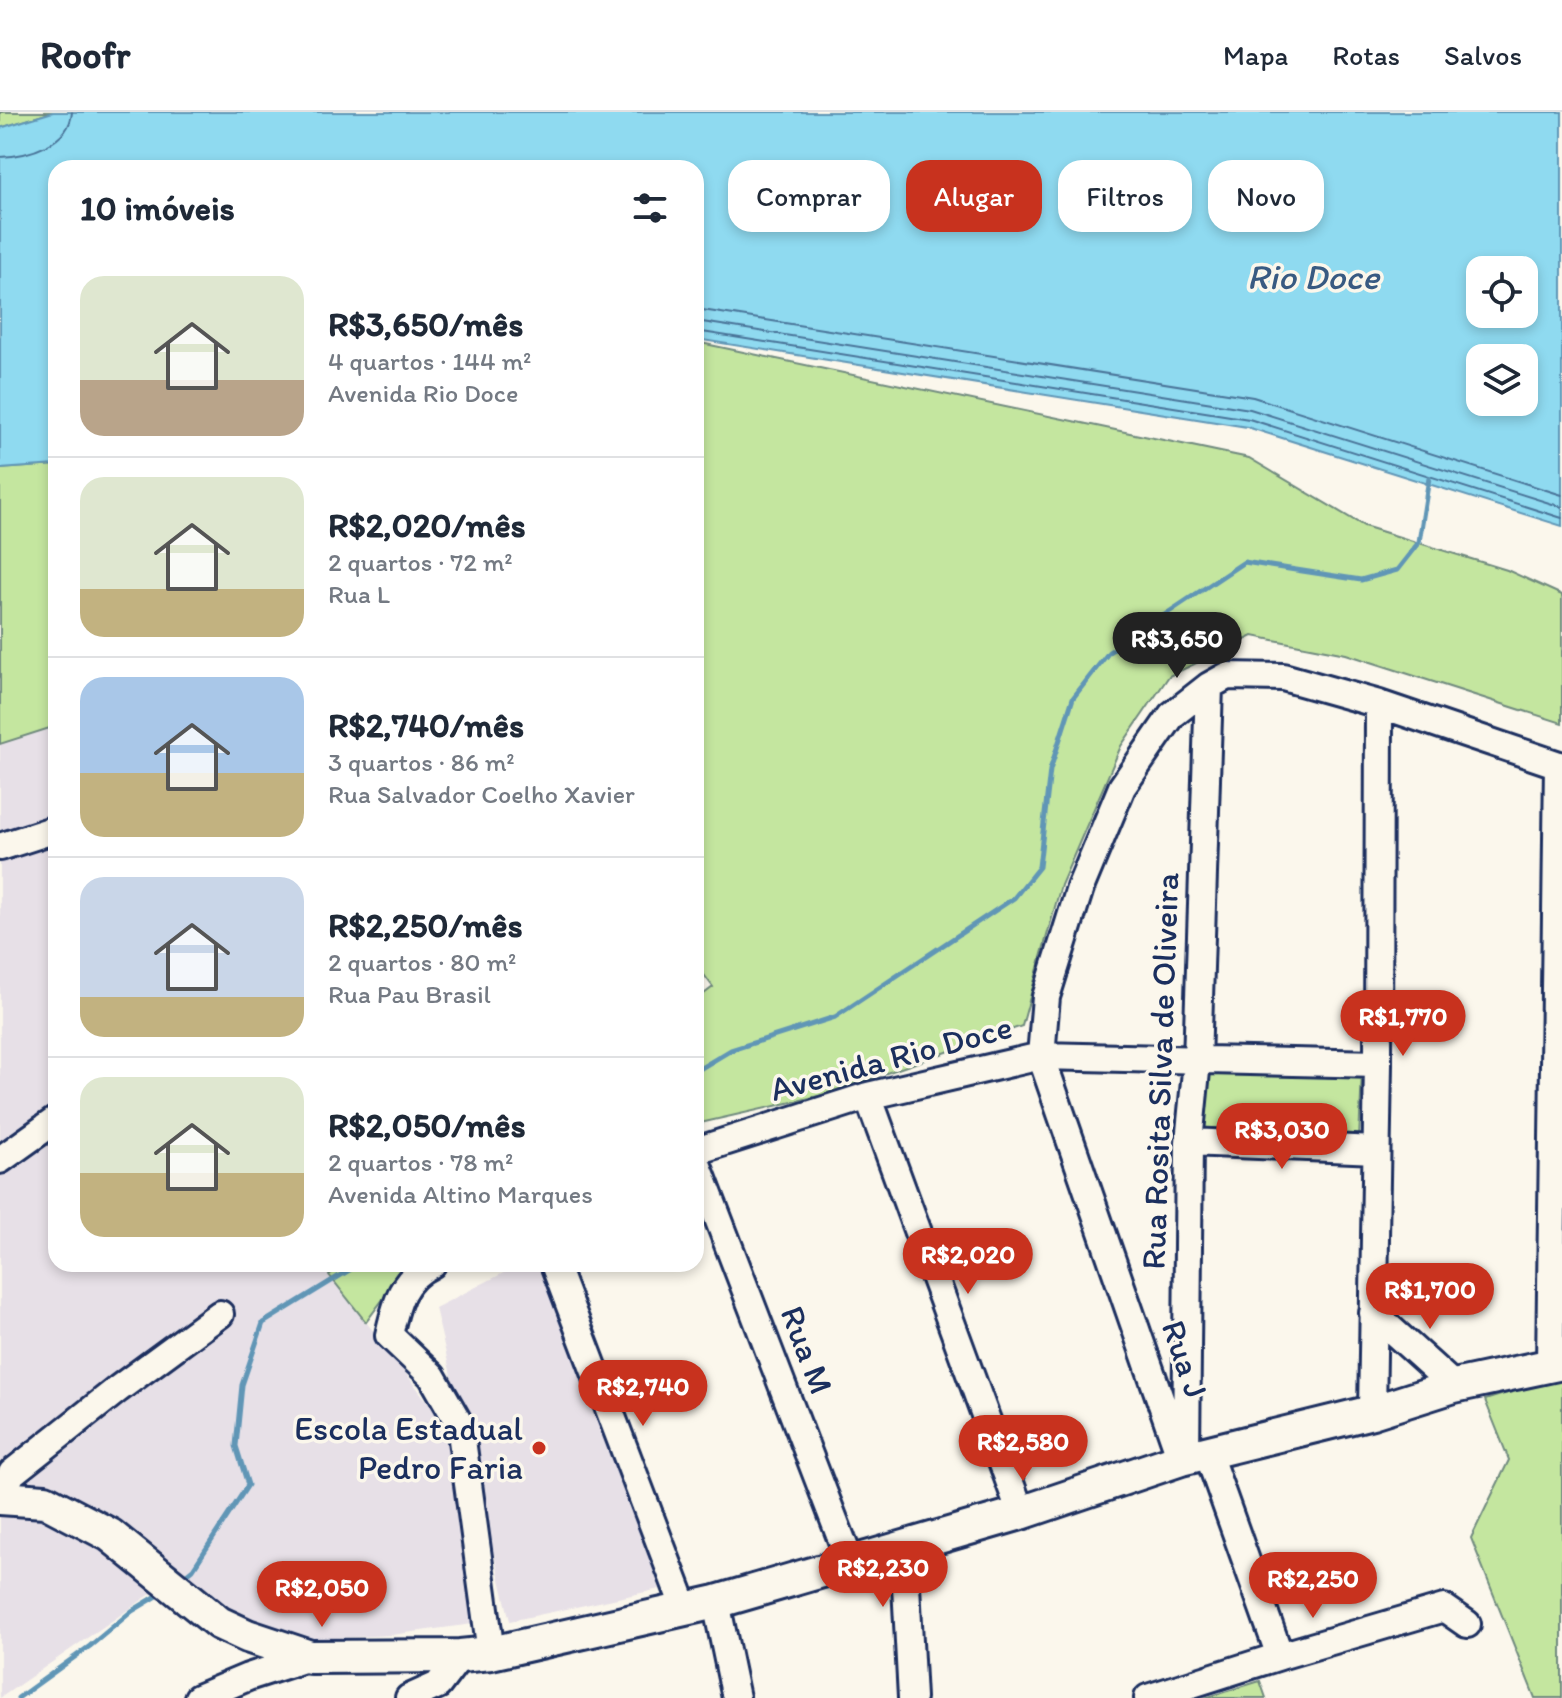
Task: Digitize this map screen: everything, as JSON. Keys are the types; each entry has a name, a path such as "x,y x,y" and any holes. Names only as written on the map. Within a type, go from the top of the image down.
{"main road":[{"path":"0,1498 45,1501 110,1535 219,1623 310,1657 475,1655 716,1602 1021,1513 1192,1457 1372,1412 1454,1386 1556,1363"}],"street":[{"name":"Avenida Rio Doce","path":"704,1148 868,1096 1041,1056 1046,997 1080,888 1122,787 1172,715 1227,676 1283,677 1379,704 1560,765"},
{"name":"Rua Rosita Silva de Oliveira","path":"1192,1457 1189,1142 1197,1061 1209,686"},
{"path":"1372,1412 1378,1064 1379,704"},
{"path":"1556,1363 1560,765"},
{"path":"0,847 48,832"},
{"path":"1041,1056 1378,1064"},
{"name":"Rua J","path":"1041,1056 1192,1457 1280,1656"},
{"path":"868,1096 1021,1513"},
{"path":"0,1160 48,1126"},
{"path":"1189,1142 1376,1150"},
{"name":"Rua M","path":"704,1182 851,1564"},
{"path":"409,1698 438,1685 475,1655 460,1425 432,1376 389,1335 399,1295 419,1272"},
{"path":"557,1272 685,1609"},
{"path":"1373,1313 1454,1386"},
{"path":"0,1498 12,1473 220,1314"},
{"path":"904,1548 912,1698"},
{"path":"716,1602 736,1698"},
{"path":"1148,1698 1444,1608 1467,1624"},
{"path":"198,1698 248,1677 310,1657"}],"shaded area":[{"path":"48,729 48,1272 334,1272 330,1275 450,1431 480,1623 391,1635 296,1640 264,1628 177,1576 0,1698 0,744"},
{"name":"Escola Estadual Pedro Faria","path":"505,1272 547,1272 660,1589 510,1621 435,1308"}],"green space":[{"path":"0,112 53,112 0,128"},
{"path":"704,344 1249,458 1364,526 1507,570 1562,595 1562,723 1346,654 1253,636 1169,676 1121,746 1061,885 1022,1026 823,1095 704,1122 704,994 713,987 704,975"},
{"path":"48,466 48,729 0,744 0,469"},
{"path":"1204,1066 1362,1072 1359,1140 1201,1134"},
{"path":"333,1272 403,1272 366,1322 329,1275"},
{"path":"1562,1376 1562,1698 1535,1698 1471,1538 1509,1460 1485,1400"},
{"path":"1260,1681 1266,1698 1205,1698"}],"water":[{"name":"Rio Doce","path":"53,112 1562,112 1562,526 1247,427 704,340 704,160 48,160 48,466 0,469 0,128"}],"waterway":[{"path":"704,1066 731,1050 835,1017 1014,898 1039,867 1050,770 1073,698 1109,652 1244,562 1361,580 1397,570 1419,542 1429,478"},
{"path":"183,1577 193,1569 248,1485 236,1446 242,1385 263,1323 346,1272"},
{"path":"18,1698 132,1611 162,1593"}],"place":[{"name":"Escola Estadual Pedro Faria","path":"539,1448"}]}
